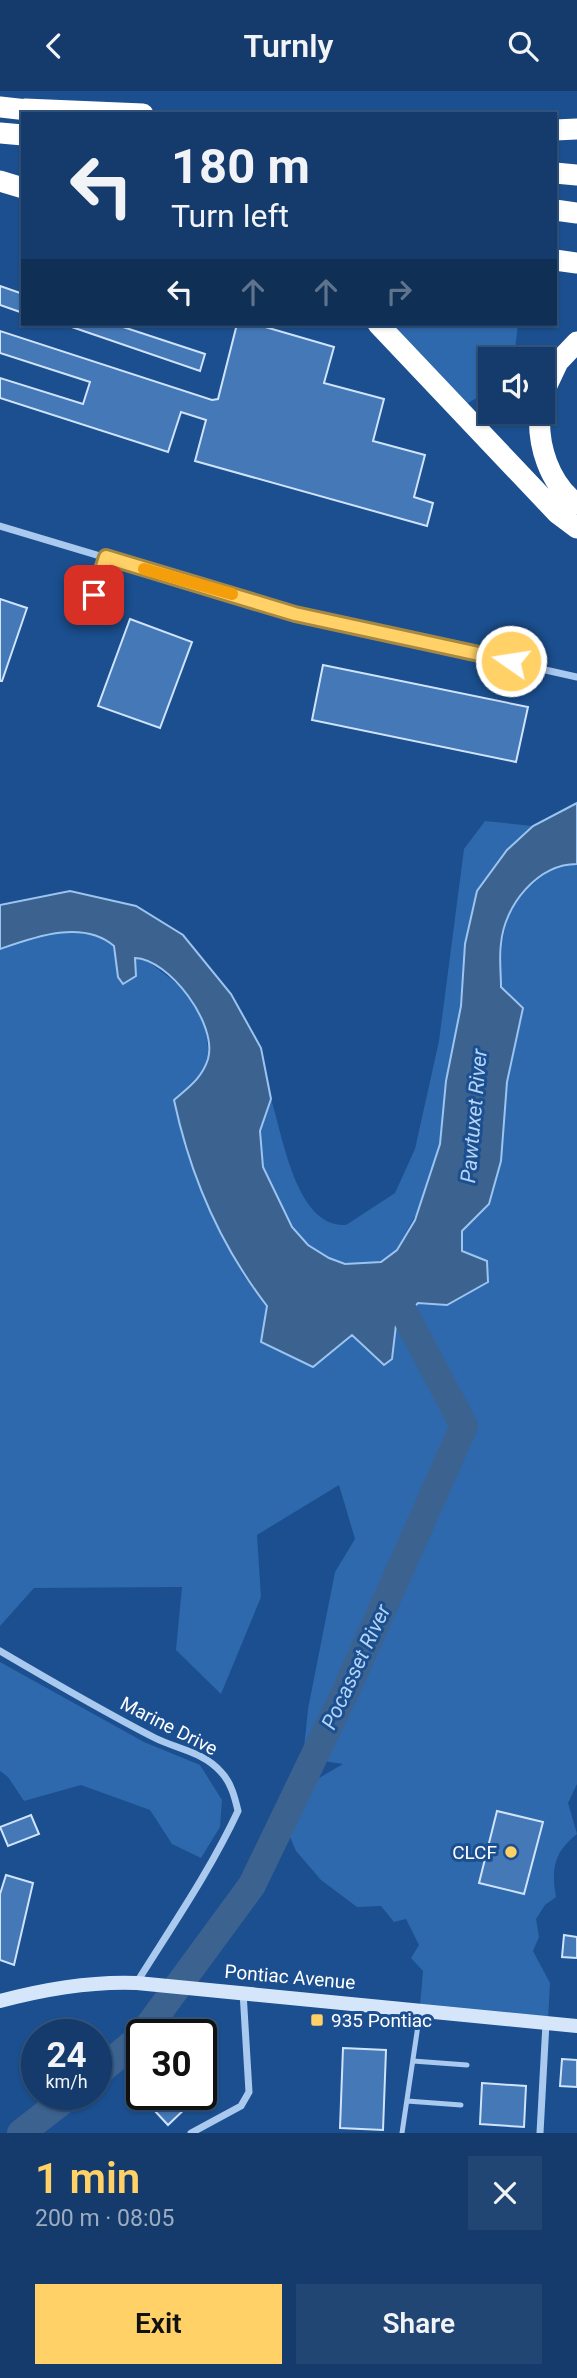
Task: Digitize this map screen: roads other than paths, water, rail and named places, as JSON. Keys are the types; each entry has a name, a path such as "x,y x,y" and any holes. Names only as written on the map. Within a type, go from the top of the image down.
{"highway":[{"path":"0,107 96,112"},
{"path":"25,109 44,112"},
{"path":"557,130 577,129"},
{"path":"0,133 21,135"},
{"path":"557,173 577,176"},
{"path":"0,181 21,186"},
{"path":"557,209 577,213"},
{"path":"557,260 577,263"},
{"path":"380,326 557,513 577,528"},
{"path":"555,368 577,342"},
{"path":"540,424 547,462 561,488 577,505"}],"main road":[{"name":"Pontiac Avenue","path":"0,2001 37,1991 84,1984 137,1983 577,2025"}],"street":[{"path":"0,526 295,614 577,677"},
{"name":"Marine Drive","path":"0,1651 118,1719 162,1741 204,1757 222,1772 233,1791 238,1811 230,1829 137,1983"},
{"path":"191,2133 241,2106 250,2092 243,1992"},
{"path":"540,2133 546,2022"}],"lane":[{"path":"94,595 106,557"},
{"path":"402,2133 420,2009"},
{"path":"413,2061 467,2065"},
{"path":"407,2101 461,2105"}],"water":[{"name":"Pawtuxet River","path":"577,803 577,864 549,871 526,889 509,915 501,944 501,987 523,1008 507,1082 501,1161 489,1204 462,1231 462,1251 487,1261 488,1282 447,1305 418,1303 396,1325 392,1359 384,1365 352,1335 313,1367 261,1342 267,1306 235,1259 209,1208 189,1155 174,1100 199,1077 208,1059 206,1029 198,1012 176,981 148,961 135,958 136,976 123,984 118,977 114,946 88,933 58,933 0,949 0,905 70,891 136,906 183,935 231,994 261,1048 271,1099 260,1131 263,1167 292,1227 308,1245 329,1258 345,1264 381,1262 397,1250 415,1220 440,1144 446,1081 461,1006 465,944 477,891 507,850 533,826"}],"waterway":[{"name":"Pocasset River","path":"154,2019 252,1885 348,1686 464,1426 388,1282"},
{"name":"Pocasset River","path":"112,2061 126,2049"},
{"name":"Pocasset River","path":"21,2133 51,2110"}],"place":[{"name":"CLCF","path":"511,1852"},
{"name":"935 Pontiac","path":"317,2020"}]}
